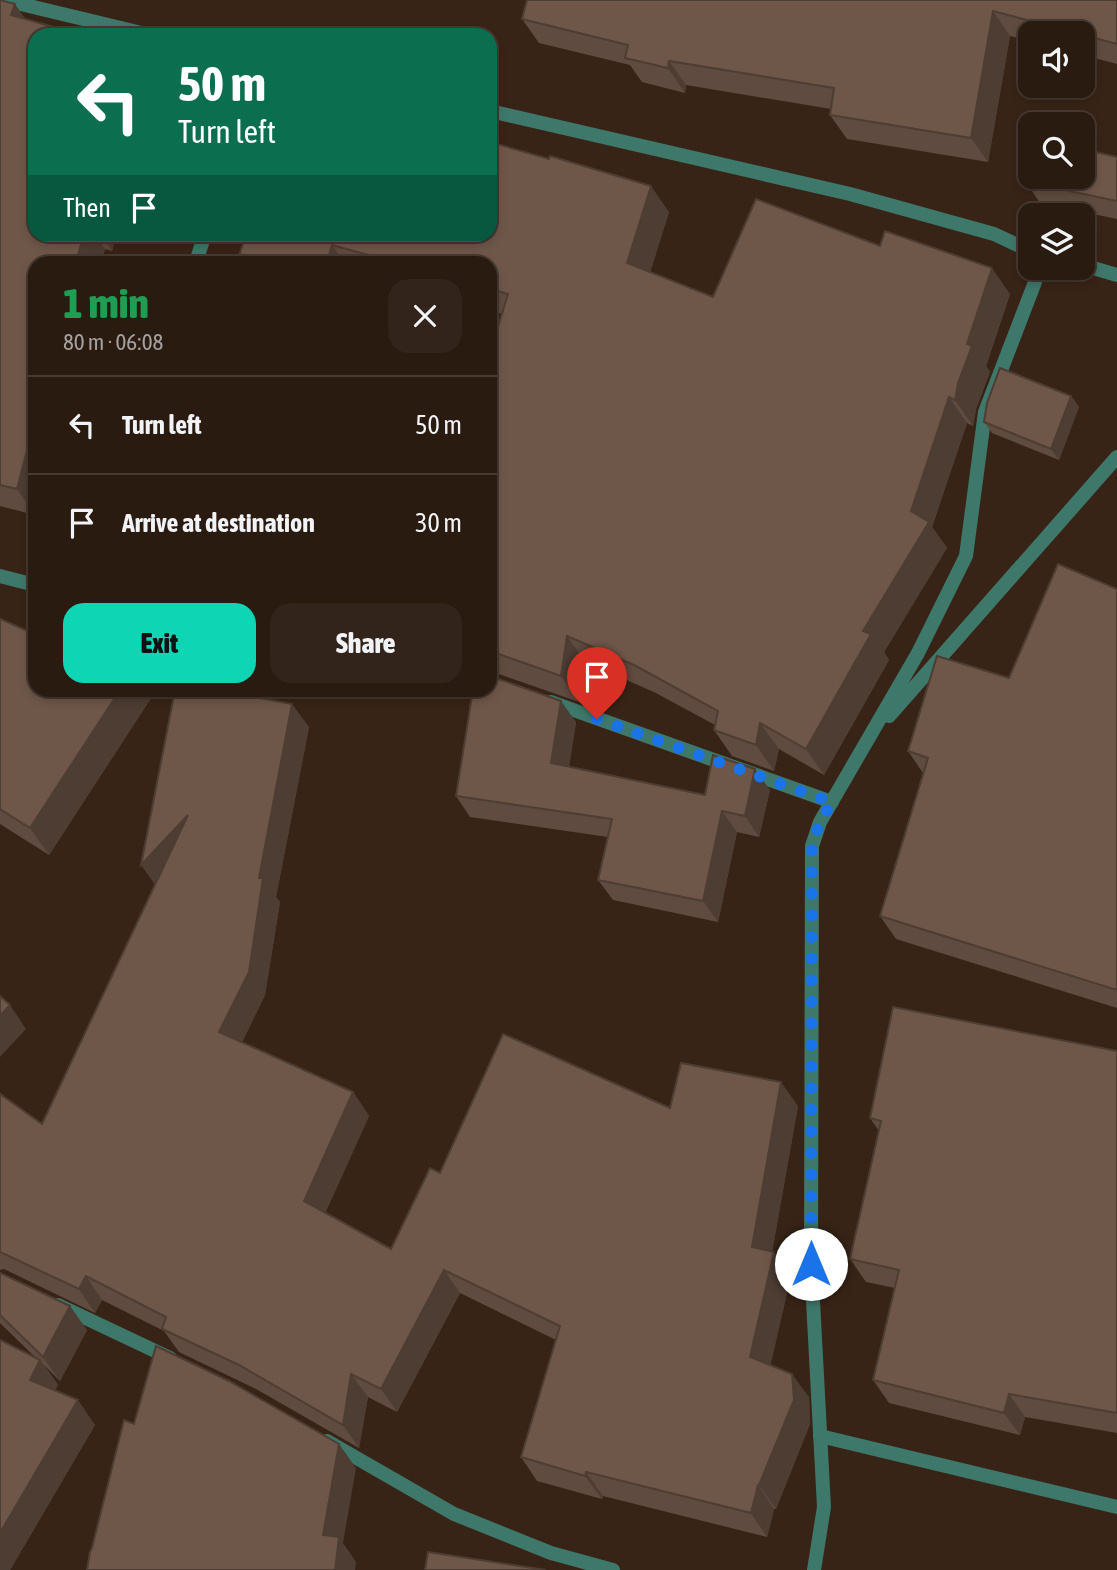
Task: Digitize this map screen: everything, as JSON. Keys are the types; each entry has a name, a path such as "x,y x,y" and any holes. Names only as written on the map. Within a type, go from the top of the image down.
{"street":[{"path":"4,0 121,28"},
{"path":"497,113 850,194 994,234 1018,247"},
{"path":"1095,269 1117,275"},
{"path":"814,1570 824,1507 811,1264 812,846 820,822 918,653 966,556 985,412 1035,280"},
{"path":"870,738 1117,457"},
{"path":"0,576 28,583"},
{"path":"532,696 832,802"},
{"path":"48,1300 153,1357 179,1362"},
{"path":"310,1431 454,1514 551,1553 613,1570"},
{"path":"820,1436 1117,1507"}],"building":[{"path":"0,0 15,4 11,15 57,28 28,28 28,242 82,242 78,256 28,256 28,447 17,489 0,485"},
{"path":"527,0 1117,0 1117,44 1095,38 1095,21 1031,21 993,11 971,138 830,115 834,88 669,61 668,68 625,58 628,45 522,19"},
{"path":"497,144 549,159 550,156 651,186 627,263 713,297 756,199 880,246 885,231 992,268 967,344 972,346 958,383 955,400 949,397 911,511 929,522 863,631 871,634 806,749 760,723 756,745 714,730 718,711 636,666 567,636 561,676 497,653 497,330 508,294 497,291 497,256 372,256 332,245 329,256 239,256 243,242 497,242"},
{"path":"1095,152 1117,157 1117,201 1060,189 1095,189"},
{"path":"1000,368 1071,396 1051,449 984,422 987,403"},
{"path":"1058,564 1117,589 1117,990 880,916 928,758 908,751 937,656 1009,678"},
{"path":"0,619 28,631 28,697 115,697 30,828 0,809"},
{"path":"497,678 561,701 551,763 705,795 713,755 755,769 745,816 722,811 703,901 598,880 612,819 456,796 472,697 497,697"},
{"path":"174,697 254,697 292,704 259,878 263,878 249,972 219,1032 353,1092 304,1201 391,1249 430,1168 440,1173 503,1034 670,1108 681,1063 781,1082 752,1247 774,1252 750,1357 792,1374 794,1400 758,1485 751,1513 586,1472 585,1476 521,1457 560,1326 444,1270 381,1389 351,1374 343,1425 239,1365 162,1329 166,1317 86,1276 79,1289 0,1252 0,1094 42,1124 188,815 141,865"},
{"path":"0,996 10,1005 0,1016"},
{"path":"893,1007 1117,1051 1117,1413 1009,1394 1004,1413 873,1380 899,1270 850,1259 881,1121 870,1118"},
{"path":"0,1273 70,1306 43,1357 0,1315"},
{"path":"0,1340 40,1360 30,1380 78,1400 0,1533"},
{"path":"156,1346 229,1381 339,1444 323,1535 339,1537 335,1570 87,1570 124,1420 134,1424"},
{"path":"428,1552 546,1570 425,1570"}],"route":[{"path":"597,719 832,802 820,822 812,846 811,1264"}]}
